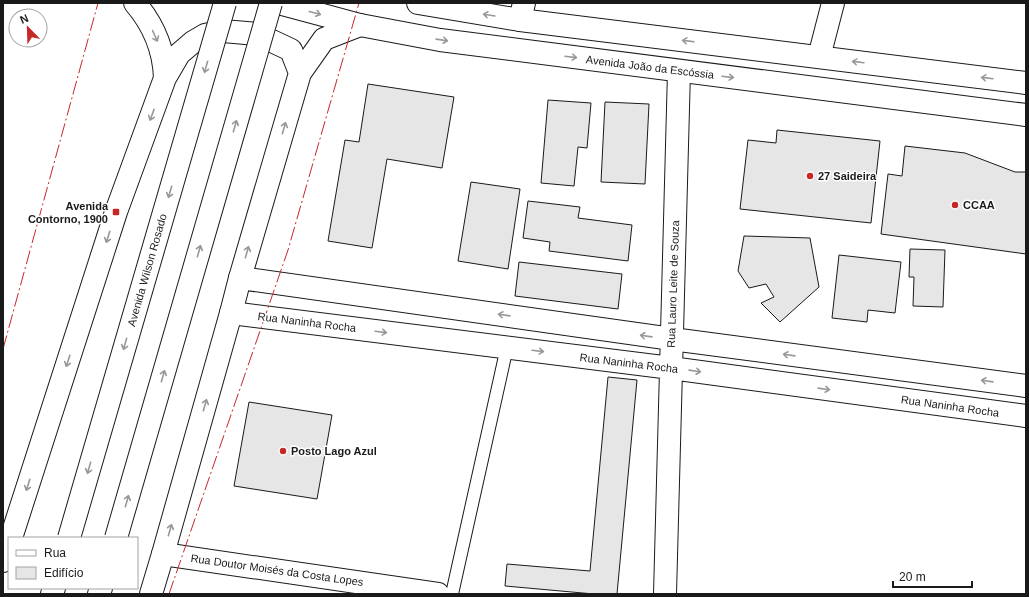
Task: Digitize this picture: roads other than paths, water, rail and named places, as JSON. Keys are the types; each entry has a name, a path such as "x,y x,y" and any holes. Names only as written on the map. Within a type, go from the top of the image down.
{"main road":[{"path":"135,3 157,37 164,65 165,78"},
{"name":"Avenida Wilson Rosado","path":"69,537 225,3"},
{"path":"116,537 271,3"},
{"name":"Avenida João da Escóssia","path":"278,3 360,25 440,40 1026,115"},
{"path":"418,3 522,11 819,57 1026,83"},
{"path":"819,57 833,3"},
{"path":"151,594 240,278 300,73 324,39 360,25"},
{"path":"11,537 116,212 165,78 179,54 193,42 205,35 223,32 257,34 291,50 300,73"},
{"name":"Rua Lauro Leite de Souza","path":"665,594 679,71"},
{"path":"240,278 672,339 1026,386"},
{"name":"Rua Naninha Rocha","path":"231,313 671,368 1026,416"},
{"path":"3,562 8,546"},
{"name":"Rua Doutor Moisés da Costa Lopes","path":"163,554 438,594"}],"lane":[{"path":"452,594 507,348"}],"place":[{"name":"27 Saideira","path":"810,176"},
{"name":"CCAA","path":"955,205"},
{"name":"Avenida Contorno, 1900","path":"116,212"},
{"name":"Posto Lago Azul","path":"283,451"}]}
